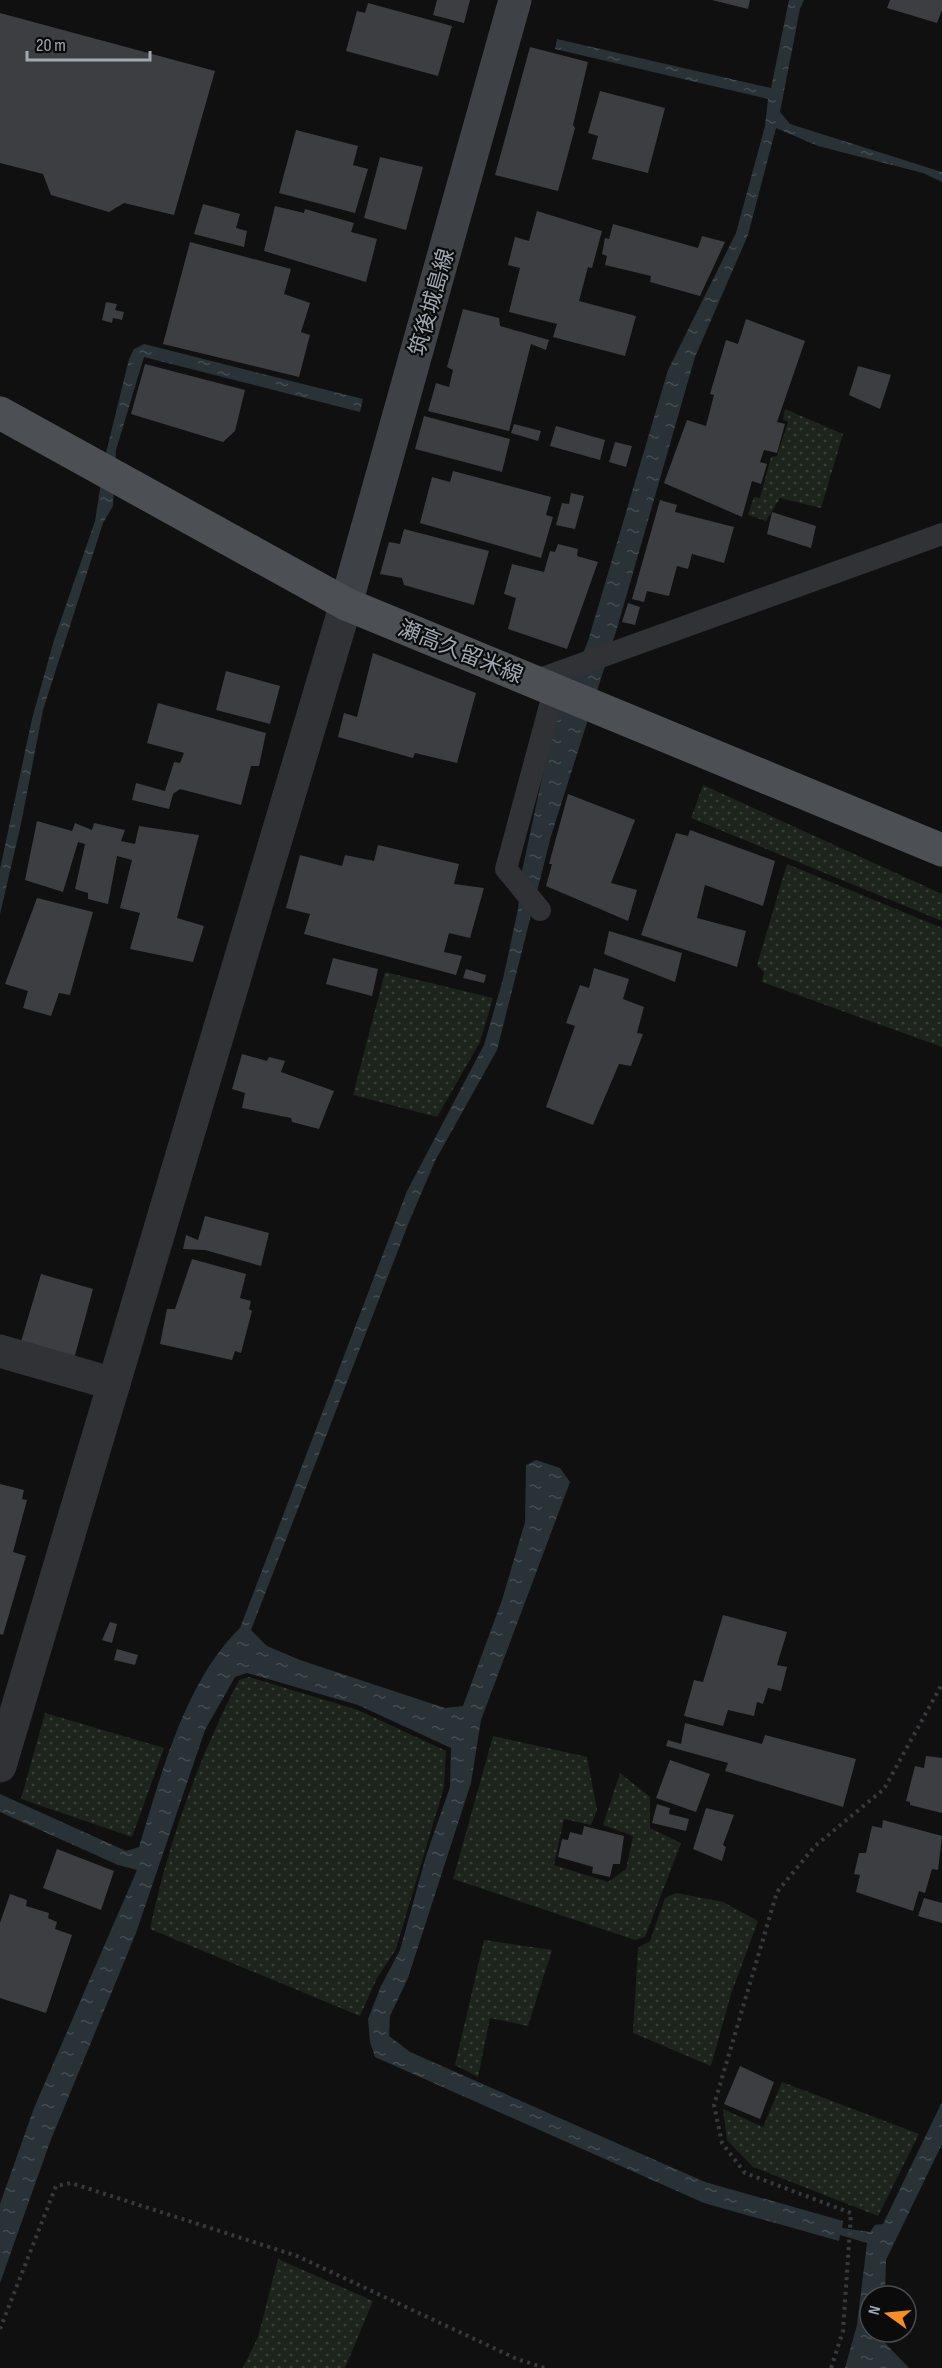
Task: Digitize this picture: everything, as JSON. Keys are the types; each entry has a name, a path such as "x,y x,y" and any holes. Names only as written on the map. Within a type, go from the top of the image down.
{"main road":[{"name":"筑後城島線","path":"346,604 515,0"},
{"name":"瀬高久留米線","path":"0,413 346,604 942,850"}],"street":[{"path":"0,1766 346,604"},
{"path":"0,1351 114,1384"}],"lane":[{"path":"540,910 506,869 544,686 942,534"}],"path":[{"path":"831,2368 843,2331 851,2213 745,2173 722,2143 714,2105 777,1892 815,1846 884,1789 942,1684"},
{"path":"0,2329 56,2187 71,2183 297,2256 517,2359 545,2368"}],"shaded area":[{"path":"785,409 843,434 821,508 780,498 766,521 748,515 754,497 760,498 771,457 777,456 788,422 783,419"},
{"path":"703,785 942,894 942,921 691,818"},
{"path":"787,864 942,928 942,1047 762,982 764,972 757,965"},
{"path":"385,972 493,998 480,1042 437,1117 353,1095"},
{"path":"249,1677 358,1710 446,1751 444,1787 396,1949 377,1978 360,2016 150,1929 175,1833 210,1740 239,1680"},
{"path":"45,1713 164,1748 132,1837 21,1799"},
{"path":"493,1736 587,1757 597,1810 591,1825 564,1819 554,1865 608,1882 626,1869 633,1836 603,1825 620,1773 650,1797 650,1828 681,1843 645,1937 635,1940 453,1879"},
{"path":"676,1893 723,1902 758,1921 731,1994 711,2066 633,2033 638,1948 650,1941 665,1898"},
{"path":"484,1940 552,1950 528,2026 490,2018 478,2077 455,2065"},
{"path":"782,2082 919,2134 878,2216 753,2167 727,2140 723,2109 763,2127"},
{"path":"278,2259 373,2301 345,2368 243,2368 258,2337"}],"water":[{"path":"789,0 804,0 800,9 780,112 790,124 942,172 942,182 923,173 818,146 776,128 748,235 695,357 618,625 551,836 497,1050 435,1161 409,1222 251,1630 267,1646 300,1660 445,1708 463,1706 502,1600 525,1522 526,1465 536,1460 560,1468 570,1482 481,1720 471,1783 408,1978 390,2016 389,2036 410,2052 705,2182 843,2221 842,2228 870,2232 875,2225 883,2224 942,2102 942,2144 886,2260 885,2284 862,2284 867,2243 840,2235 839,2241 704,2203 375,2057 370,2042 368,2019 381,1986 400,1950 426,1856 450,1787 451,1748 358,1705 247,1673 235,1677 205,1730 136,1933 50,2142 0,2283 0,2204 34,2108 137,1870 118,1865 0,1812 0,1794 126,1851 139,1847 177,1730 204,1674 240,1628 407,1191 484,1045 503,979 518,909 522,871 553,727 588,641 668,370 736,233 765,126 768,99 555,49 557,39 771,88"},
{"path":"144,344 363,399 360,412 144,357 116,450 113,506 103,523 43,710 21,824 0,914 0,869 32,719 54,640 95,521 105,457 129,359 134,349"},
{"path":"858,2317 858,2344 886,2344 909,2368 845,2368"}],"building":[{"path":"437,0 470,0 464,23 433,15"},
{"path":"712,0 750,0 748,9"},
{"path":"890,0 942,0 942,10 937,23 887,8"},
{"path":"368,3 452,26 438,76 346,51 357,11 365,13"},
{"path":"0,13 215,71 174,215 124,203 109,212 51,195 43,174 0,163"},
{"path":"530,47 588,62 573,125 575,128 558,191 495,175"},
{"path":"600,91 665,108 648,173 592,159 598,136 588,133"},
{"path":"296,130 358,146 353,165 368,169 355,213 279,193"},
{"path":"380,157 423,167 406,230 364,218"},
{"path":"203,204 240,214 236,228 247,231 244,247 194,234"},
{"path":"275,206 304,213 305,209 354,223 351,232 377,239 366,282 264,251"},
{"path":"537,211 602,231 592,268 588,267 579,301 636,316 625,356 553,337 557,324 509,312 520,268 508,265 515,237 529,241"},
{"path":"613,224 698,248 702,236 725,242 700,296 650,282 651,276 605,265 607,256 602,254 605,238 609,239"},
{"path":"190,242 291,269 284,294 310,303 301,332 310,335 299,377 163,344"},
{"path":"106,302 117,304 115,310 124,312 122,320 113,318 112,323 102,320"},
{"path":"463,309 499,318 500,326 549,340 546,350 531,344 509,431 428,411 436,383 449,387 453,370 447,367"},
{"path":"746,319 805,341 777,422 785,424 777,453 764,450 760,462 767,464 761,484 752,481 742,517 664,483 687,420 706,426 714,395 710,394 726,340 738,344"},
{"path":"145,364 245,390 235,431 223,442 131,414"},
{"path":"858,366 891,375 880,409 849,395"},
{"path":"424,416 510,439 502,472 415,449"},
{"path":"514,424 541,431 538,441 511,433"},
{"path":"556,426 605,440 600,460 550,446"},
{"path":"615,442 632,446 626,467 609,462"},
{"path":"453,471 551,497 546,515 553,517 541,558 420,523 432,477 450,482"},
{"path":"571,493 584,496 575,529 556,525 562,503 569,504"},
{"path":"660,500 677,505 675,512 734,527 724,563 692,554 688,569 677,566 669,596 647,591 644,602 632,599"},
{"path":"772,512 816,526 811,548 767,534"},
{"path":"404,529 489,551 474,605 404,585 402,578 380,574 389,542 400,544"},
{"path":"558,544 578,549 577,556 598,562 567,649 508,629 516,598 504,594 512,564 544,572 550,551 555,552"},
{"path":"628,603 640,607 635,625 622,622"},
{"path":"373,653 476,693 457,763 415,753 413,758 338,737 344,713 357,717"},
{"path":"226,671 280,686 270,724 216,710"},
{"path":"158,703 266,733 259,766 251,766 241,805 180,789 173,794 169,809 132,800 136,783 165,791 174,762 180,763 184,753 147,743"},
{"path":"568,794 635,820 611,883 637,890 628,921 546,886 552,864 549,864"},
{"path":"37,821 72,831 75,823 92,830 94,823 125,830 121,841 135,844 139,826 199,835 177,918 204,926 193,962 130,949 140,913 120,908 132,860 117,856 108,904 88,899 88,893 75,889 85,844 78,842 63,892 25,880"},
{"path":"690,830 775,861 763,906 705,885 697,918 746,931 737,967 641,935 676,833 688,836"},
{"path":"378,845 459,864 454,884 484,888 470,938 449,933 444,952 462,956 456,975 304,934 310,914 286,908 300,855 342,866 345,855 374,861"},
{"path":"37,898 93,912 70,995 59,993 51,1016 23,1008 28,991 5,984"},
{"path":"609,931 682,953 675,982 604,954"},
{"path":"333,958 378,969 372,996 326,984"},
{"path":"594,968 629,979 623,999 644,1007 637,1033 643,1034 631,1066 619,1064 593,1125 546,1107 575,1026 566,1023 580,985 589,988"},
{"path":"466,969 486,975 484,983 463,978"},
{"path":"242,1054 267,1061 269,1057 285,1061 281,1072 334,1091 319,1129 292,1122 291,1118 242,1108 245,1093 232,1089"},
{"path":"205,1216 269,1233 261,1266 205,1250 183,1249 186,1235 198,1240"},
{"path":"192,1259 246,1274 240,1298 251,1301 249,1309 252,1311 241,1353 235,1351 232,1360 160,1344 167,1309 175,1309"},
{"path":"41,1274 93,1289 74,1359 20,1345"},
{"path":"0,1484 24,1490 22,1499 27,1500 13,1552 26,1556 3,1635 0,1634"},
{"path":"723,1615 787,1632 777,1665 787,1667 781,1691 768,1688 763,1704 757,1702 754,1716 728,1710 723,1726 684,1716 694,1680 703,1682"},
{"path":"110,1622 117,1624 112,1643 102,1640"},
{"path":"117,1649 138,1655 135,1665 114,1660"},
{"path":"685,1723 762,1744 765,1735 856,1759 843,1807 725,1771 728,1763 666,1746 668,1740 681,1744"},
{"path":"926,1756 942,1758 942,1813 910,1805 910,1802 906,1801 915,1766 924,1768"},
{"path":"670,1760 710,1774 696,1812 656,1798"},
{"path":"657,1804 670,1808 669,1814 689,1819 686,1831 652,1823"},
{"path":"706,1808 734,1815 723,1845 726,1847 722,1861 693,1849"},
{"path":"883,1820 942,1836 938,1870 932,1869 925,1893 919,1891 913,1911 856,1892 860,1875 854,1874 859,1853 866,1853 872,1826 882,1828"},
{"path":"584,1826 624,1836 620,1864 613,1864 610,1877 592,1873 593,1867 558,1857 562,1839 568,1840 570,1832 582,1835"},
{"path":"57,1849 114,1871 101,1910 43,1888"},
{"path":"10,1894 27,1900 26,1906 49,1913 48,1918 57,1922 55,1929 72,1935 46,2013 0,1998 0,1923"},
{"path":"924,1898 942,1903 942,1923 918,1916"},
{"path":"740,2066 774,2082 760,2119 724,2104"}]}
